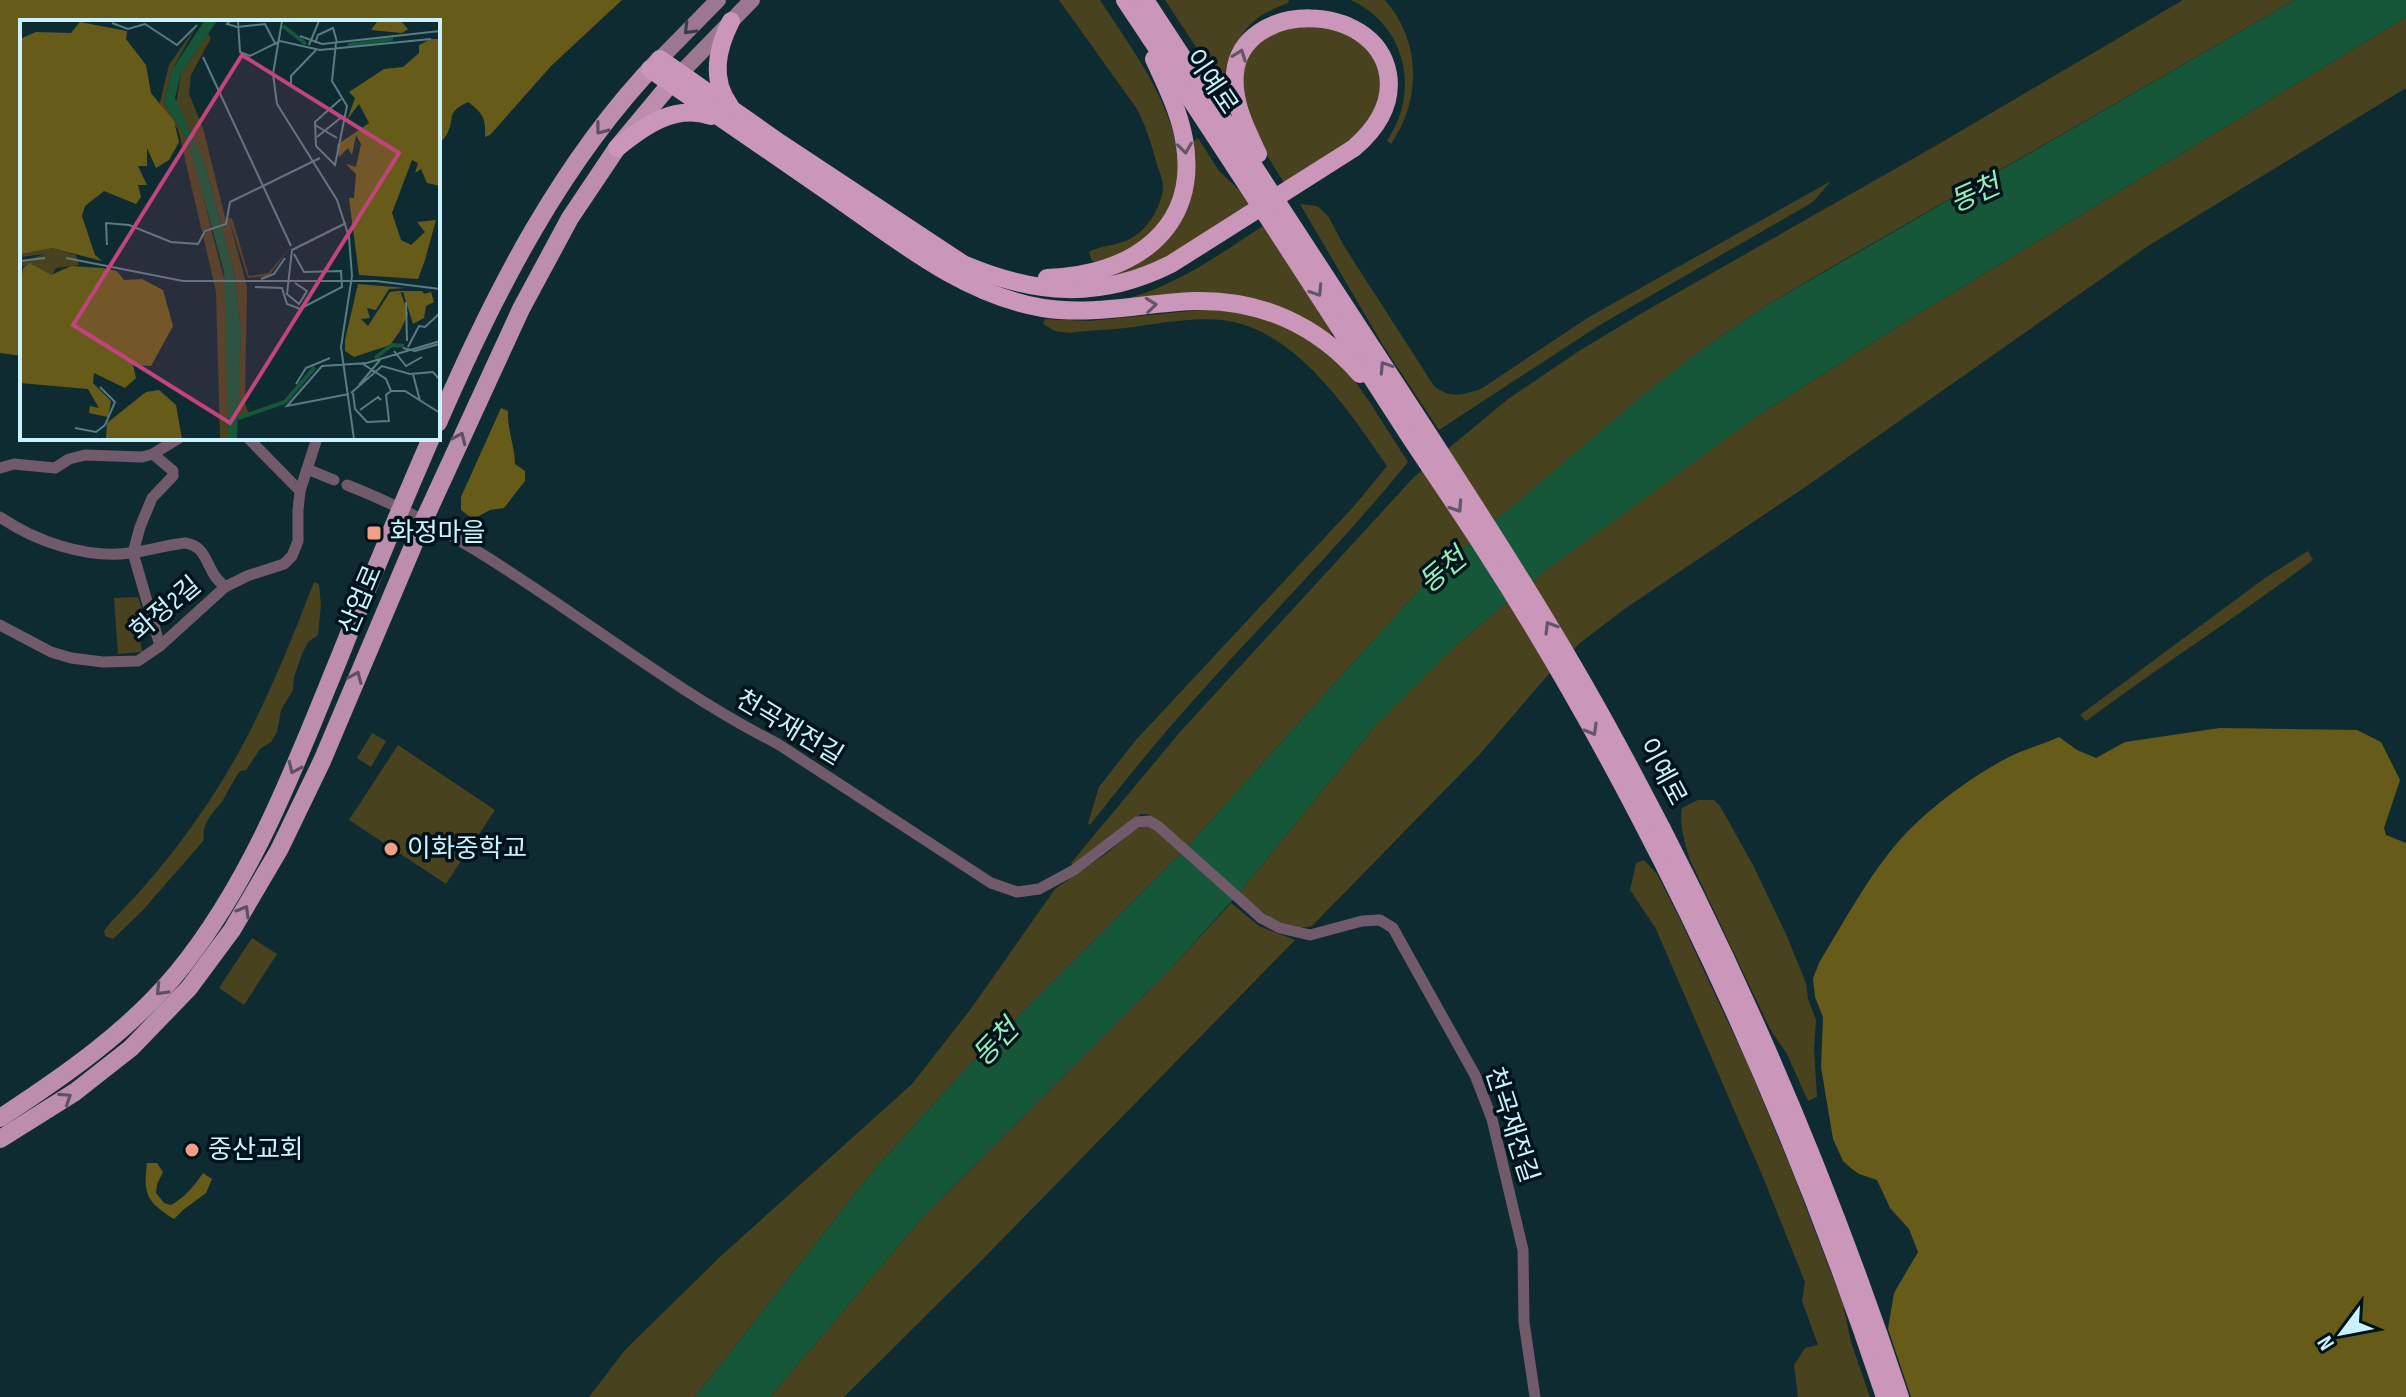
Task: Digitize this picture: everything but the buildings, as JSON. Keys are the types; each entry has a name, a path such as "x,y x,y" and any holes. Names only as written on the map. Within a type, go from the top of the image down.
{"highway":[{"path":"963,264 1028,278 1092,274 1124,261 1152,244 1167,229 1179,208 1186,186 1185,140 1164,79 1124,0"},
{"name":"이예로","path":"1124,0 1264,186"},
{"name":"이예로","path":"1145,0 1420,437 1731,968 1786,1091 1875,1322 1900,1397"},
{"path":"617,148 637,132 672,114 728,116 963,264 994,277 1051,290 1088,288 1135,279 1171,264 1354,148 1377,124 1389,91 1389,77 1379,47 1357,22 1340,13 1309,7 1280,13 1253,32 1238,58 1235,72 1239,106 1264,186"},
{"path":"942,267 1015,295 1076,300 1126,292 1174,273 1359,155 1385,131 1393,113 1398,77 1394,56 1386,41 1363,14"},
{"path":"728,116 717,70 718,55 731,21"},
{"path":"655,64 900,241 972,285 1008,299 1065,311 1193,301 1223,302 1275,312 1308,329 1339,352 1420,437"},
{"name":"이예로","path":"1677,873 1772,1095 1861,1325 1885,1397"}],"main road":[{"path":"440,419 498,297 549,204 597,133 655,64 718,0"},
{"name":"산업로","path":"0,1139 75,1092 131,1048 189,988 232,930 279,850 322,761 424,520 521,309 570,218 617,148 676,78 752,0"},
{"name":"산업로","path":"0,1118 65,1075 120,1032 176,974 218,919 260,842 302,749 430,440"}],"street":[{"path":"0,468 14,464 55,468 69,459 85,455 142,457 176,440"},
{"path":"250,440 300,491 316,440"},
{"path":"153,454 173,471 173,476 152,498 133,553 160,646"},
{"path":"307,469 334,480"},
{"name":"천곡재전길","path":"347,485 424,520 509,572 742,726 778,744 975,874 1006,889 1028,891 1049,885 1137,822 1149,821 1261,918 1291,931 1310,935 1362,921 1380,920 1393,928 1470,1065 1489,1109 1523,1250 1524,1322 1535,1397"},
{"name":"화정2길","path":"0,625 51,652 86,661 138,661 160,646 225,587 284,564 292,556 298,541 300,491"},
{"path":"0,517 26,532 72,548 102,554 133,553 171,544 193,544 201,549 214,576 225,587"}],"shaded area":[{"path":"0,0 622,0 551,66 490,135 485,137 482,117 468,102 454,112 450,128 440,144 440,20 20,20 20,356 0,353"},
{"path":"1059,0 1100,0 1149,77 1173,133 1178,162 1175,191 1164,219 1136,246 1106,260 1092,261 1089,252 1131,239 1141,231 1158,207 1162,182 1137,109"},
{"path":"1165,0 1289,0 1259,18 1242,35 1234,58 1229,90 1225,91"},
{"path":"1351,0 1385,0 1397,16 1411,52 1412,90 1408,109 1391,144 1387,141 1403,102 1405,81 1402,62 1396,43 1385,26 1370,11"},
{"path":"2183,0 2295,0 1767,305 1704,348 1435,572 1187,847 959,1076 872,1172 695,1397 589,1397 625,1350 722,1255 912,1084 970,1010 1055,889 1137,828 1161,824 1148,814 1141,814 1074,866 1071,863 1180,732 1414,477 1508,399 1579,351"},
{"path":"2406,17 2406,88 2148,246 1811,483 1623,610 1580,643 1548,675 1479,755 1312,926 1282,923 1239,893 1375,726 1454,647 1545,571 1660,484 1757,416 1908,320"},
{"path":"1285,18 1367,38 1384,88 1364,133 1285,184 1258,138 1243,86 1249,52"},
{"path":"1198,138 1219,171 1240,191 1250,206 1179,253 1116,278 1115,271 1158,245 1191,143"},
{"path":"1831,181 1813,202 1598,326 1439,430 1384,347 1300,204 1317,206 1328,216 1434,386 1456,395 1481,389 1589,317"},
{"path":"1263,226 1333,332 1329,335 1307,320 1129,298 1182,276"},
{"path":"1200,310 1234,311 1268,318 1317,345 1357,384 1408,462 1356,524 1178,718 1090,825 1088,823 1099,787 1135,741 1355,505 1387,466 1318,375 1273,338 1248,326 1198,319 1070,333 1055,331 1043,324 1045,319 1089,321"},
{"path":"501,408 508,411 515,464 525,471 525,481 504,508 490,510 473,519 461,510 461,497"},
{"path":"2308,551 2313,560 2285,581 2086,721 2080,715 2265,578"},
{"path":"314,582 319,584 321,605 318,635 308,642 302,654 293,690 281,710 277,732 271,742 260,749 246,770 240,771 206,823 204,840 143,910 113,939 105,936 104,931 149,881 219,786 251,730"},
{"path":"138,597 148,627 139,630 142,652 118,654 114,598"},
{"path":"2220,728 2357,730 2381,742 2400,780 2384,828 2386,835 2406,843 2406,1397 1911,1397 1888,1329 1894,1293 1918,1252 1909,1229 1890,1208 1877,1180 1859,1174 1843,1161 1833,1139 1821,1067 1823,1017 1815,997 1813,978 1820,961 1861,893 1896,844 1945,798 1999,762 2059,737 2077,750 2096,758 2125,742"},
{"path":"372,733 386,741 371,767 357,758"},
{"path":"398,745 495,810 446,884 349,820"},
{"path":"1698,800 1714,800 1720,806 1753,865 1806,983 1816,1020 1817,1097 1808,1101 1787,1054 1770,1029 1690,860 1681,815 1682,808"},
{"path":"1644,860 1657,874 1679,917 1748,1065 1843,1304 1851,1342 1870,1397 1798,1397 1794,1365 1805,1348 1818,1345 1802,1301 1805,1282 1656,929 1630,890 1636,863"},
{"path":"1231,903 1259,926 1295,940 844,1397 770,1397 922,1218 1174,965"},
{"path":"252,938 277,954 244,1005 219,988"},
{"path":"147,1163 157,1163 163,1172 156,1193 164,1203 171,1205 189,1191 203,1173 212,1179 206,1193 174,1219 149,1197"}],"water":[{"name":"동천","path":"2295,0 2406,0 2406,17 1908,320 1757,416 1545,571 1454,647 1375,726 1239,893 1174,965 922,1218 770,1397 695,1397 872,1172 959,1076 1187,847 1435,572 1648,391 1767,305"}],"place":[{"name":"화정마을","path":"374,533"},
{"name":"이화중학교","path":"391,849"},
{"name":"중산교회","path":"192,1150"}]}
